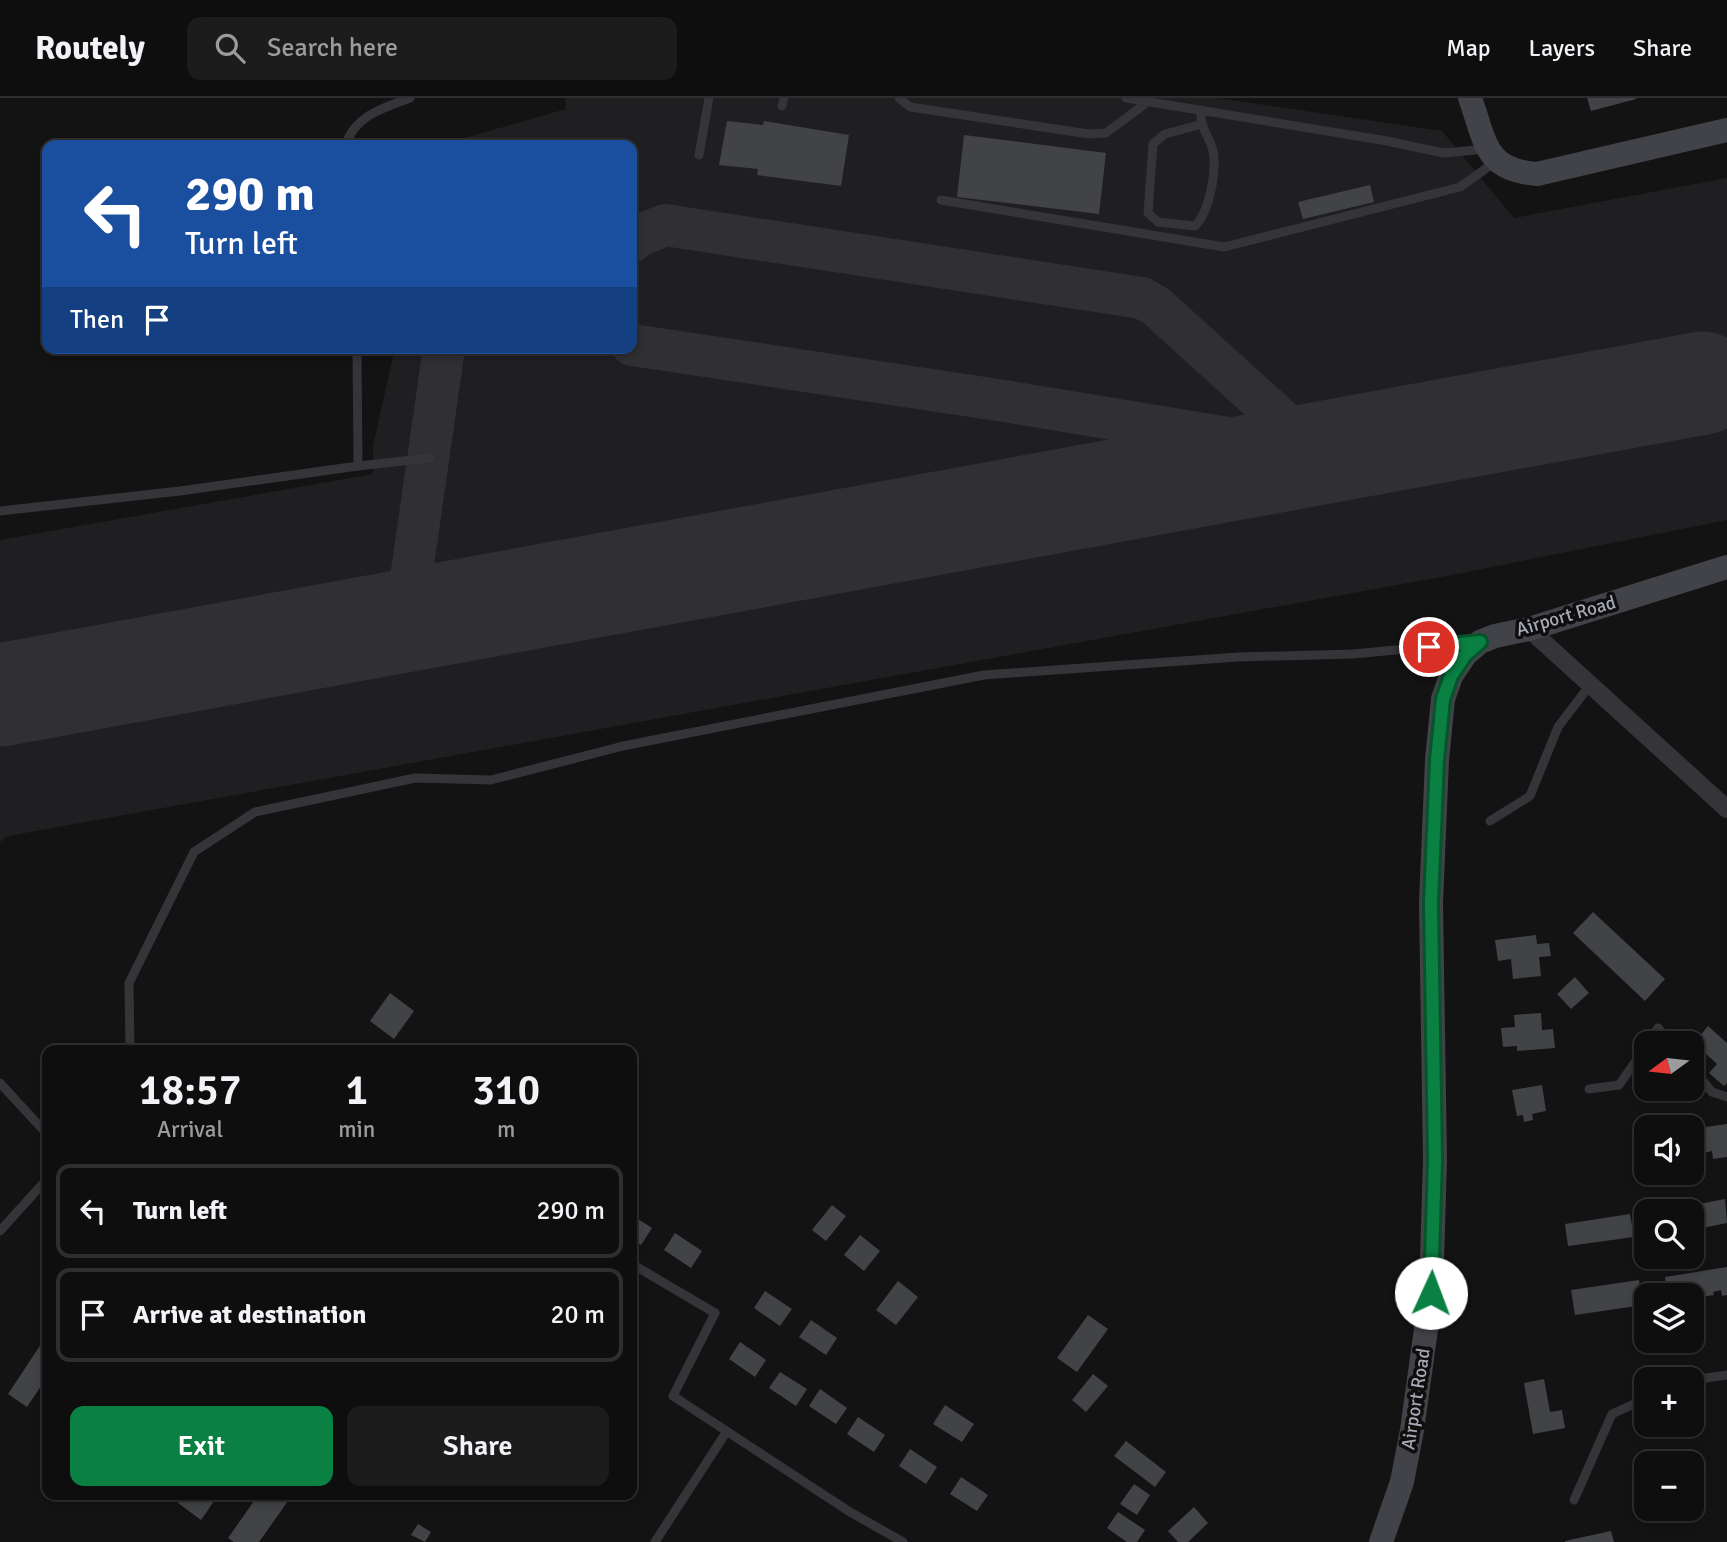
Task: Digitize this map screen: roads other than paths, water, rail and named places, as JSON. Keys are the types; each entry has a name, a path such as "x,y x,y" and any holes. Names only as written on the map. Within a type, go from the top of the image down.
{"main road":[{"path":"1470,98 1492,155 1512,173 1537,174 1727,130"},
{"name":"Airport Road","path":"1381,1542 1407,1456 1431,1293 1435,1160 1431,903 1437,760 1443,699 1451,676 1465,655 1480,642 1727,567"}],"street":[{"path":"1529,629 1727,809"}],"lane":[{"path":"348,140 361,120 410,98"},
{"path":"699,155 709,98"},
{"path":"899,98 910,107 1089,134 1106,133 1149,101"},
{"path":"1126,98 1443,153 1492,155"},
{"path":"1199,125 1165,134 1153,144 1148,213 1158,222 1195,226 1205,216 1214,156 1199,125 1200,110"},
{"path":"941,200 1224,247 1460,187 1492,155"},
{"path":"357,354 358,466"},
{"path":"0,511 180,491 430,458"},
{"path":"130,1045 130,983 194,852 255,812 415,778 491,780 623,746 984,675 1238,657 1353,654 1480,642"},
{"path":"1490,821 1530,796 1558,727 1590,685"},
{"path":"1589,1089 1619,1084 1634,1063"},
{"path":"1704,1082 1712,1091 1727,1097"},
{"path":"0,1083 42,1129"},
{"path":"0,1231 42,1185"},
{"path":"637,1267 715,1312 673,1396 850,1512 903,1542"},
{"path":"1704,1378 1727,1375"},
{"path":"1574,1500 1612,1413 1634,1404"},
{"path":"655,1542 727,1432"}]}
